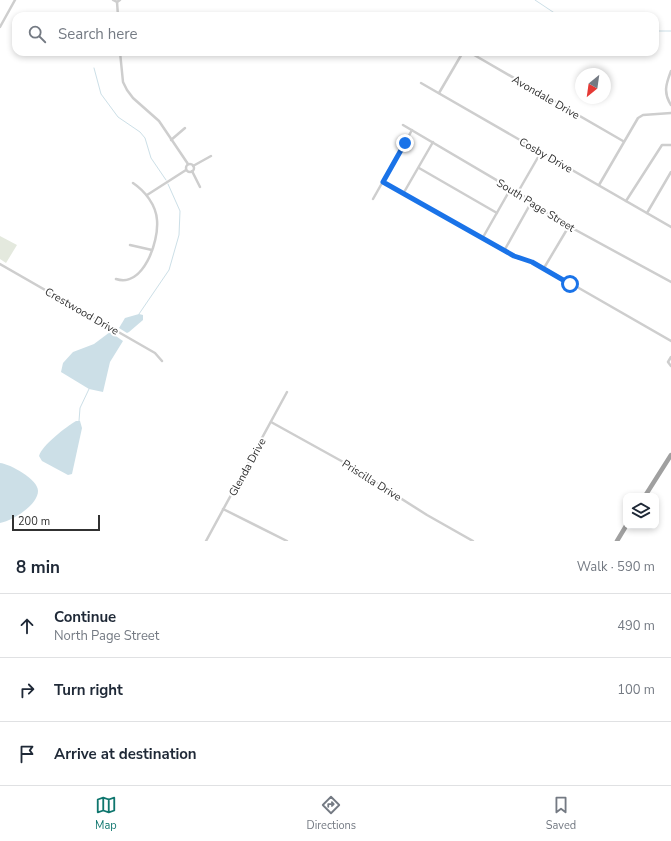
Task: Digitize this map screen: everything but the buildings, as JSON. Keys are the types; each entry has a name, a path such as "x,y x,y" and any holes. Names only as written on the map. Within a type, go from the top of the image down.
{"highway":[{"path":"647,493 671,455"},
{"path":"617,541 624,529"}],"street":[{"path":"0,27 16,0"},
{"path":"113,0 117,2"},
{"path":"117,2 118,12"},
{"path":"120,56 123,82 127,90 133,98 159,121 188,164 193,166 212,156"},
{"path":"439,93 461,56"},
{"name":"Avondale Drive","path":"476,56 623,142"},
{"path":"671,71 665,88 671,105"},
{"name":"Cosby Drive","path":"421,83 540,152 599,184 671,227"},
{"path":"599,184 640,116 671,113"},
{"name":"South Page Street","path":"403,125 518,192 550,216 671,282"},
{"path":"171,140 185,128"},
{"path":"373,199 412,130"},
{"path":"403,194 433,142"},
{"path":"626,201 662,145 671,145"},
{"path":"518,192 540,152"},
{"path":"147,195 186,170 188,164"},
{"path":"193,166 192,171 200,186"},
{"path":"419,168 497,213"},
{"path":"186,170 190,172 192,171"},
{"path":"647,213 671,172"},
{"path":"383,182 504,251 544,268 671,341"},
{"path":"116,279 129,280 137,276 150,257 158,220 147,195 141,188 133,183"},
{"path":"482,239 511,188"},
{"path":"504,251 532,201"},
{"path":"544,268 569,226"},
{"path":"130,245 152,250"},
{"name":"Crestwood Drive","path":"0,264 155,353 162,361"},
{"path":"671,357 668,362 671,366"},
{"name":"Glenda Drive","path":"206,541 287,392"},
{"name":"Priscilla Drive","path":"271,422 345,463 428,516 473,541"},
{"path":"223,510 287,541"}],"shaded area":[{"path":"0,236 17,245 6,263 0,259"},
{"path":"139,314 143,315 143,320 129,332 127,333 119,328 125,318"},
{"path":"110,332 123,341 110,362 103,392 89,389 61,372 63,363 73,352 94,344"},
{"path":"76,421 80,421 82,428 72,474 68,475 42,461 39,456 49,442"},
{"path":"0,463 10,466 29,477 37,486 38,491 34,502 24,512 0,523"}],"waterway":[{"path":"535,0 553,12"},
{"path":"659,31 671,31"},
{"path":"94,68 101,94 118,117 140,132 145,138 151,158 166,180"},
{"path":"139,314 169,270 179,235 180,211 168,184"},
{"path":"79,421 80,408 89,389"}],"route":[{"path":"405,143 383,182 514,256 544,268 570,284"}]}
